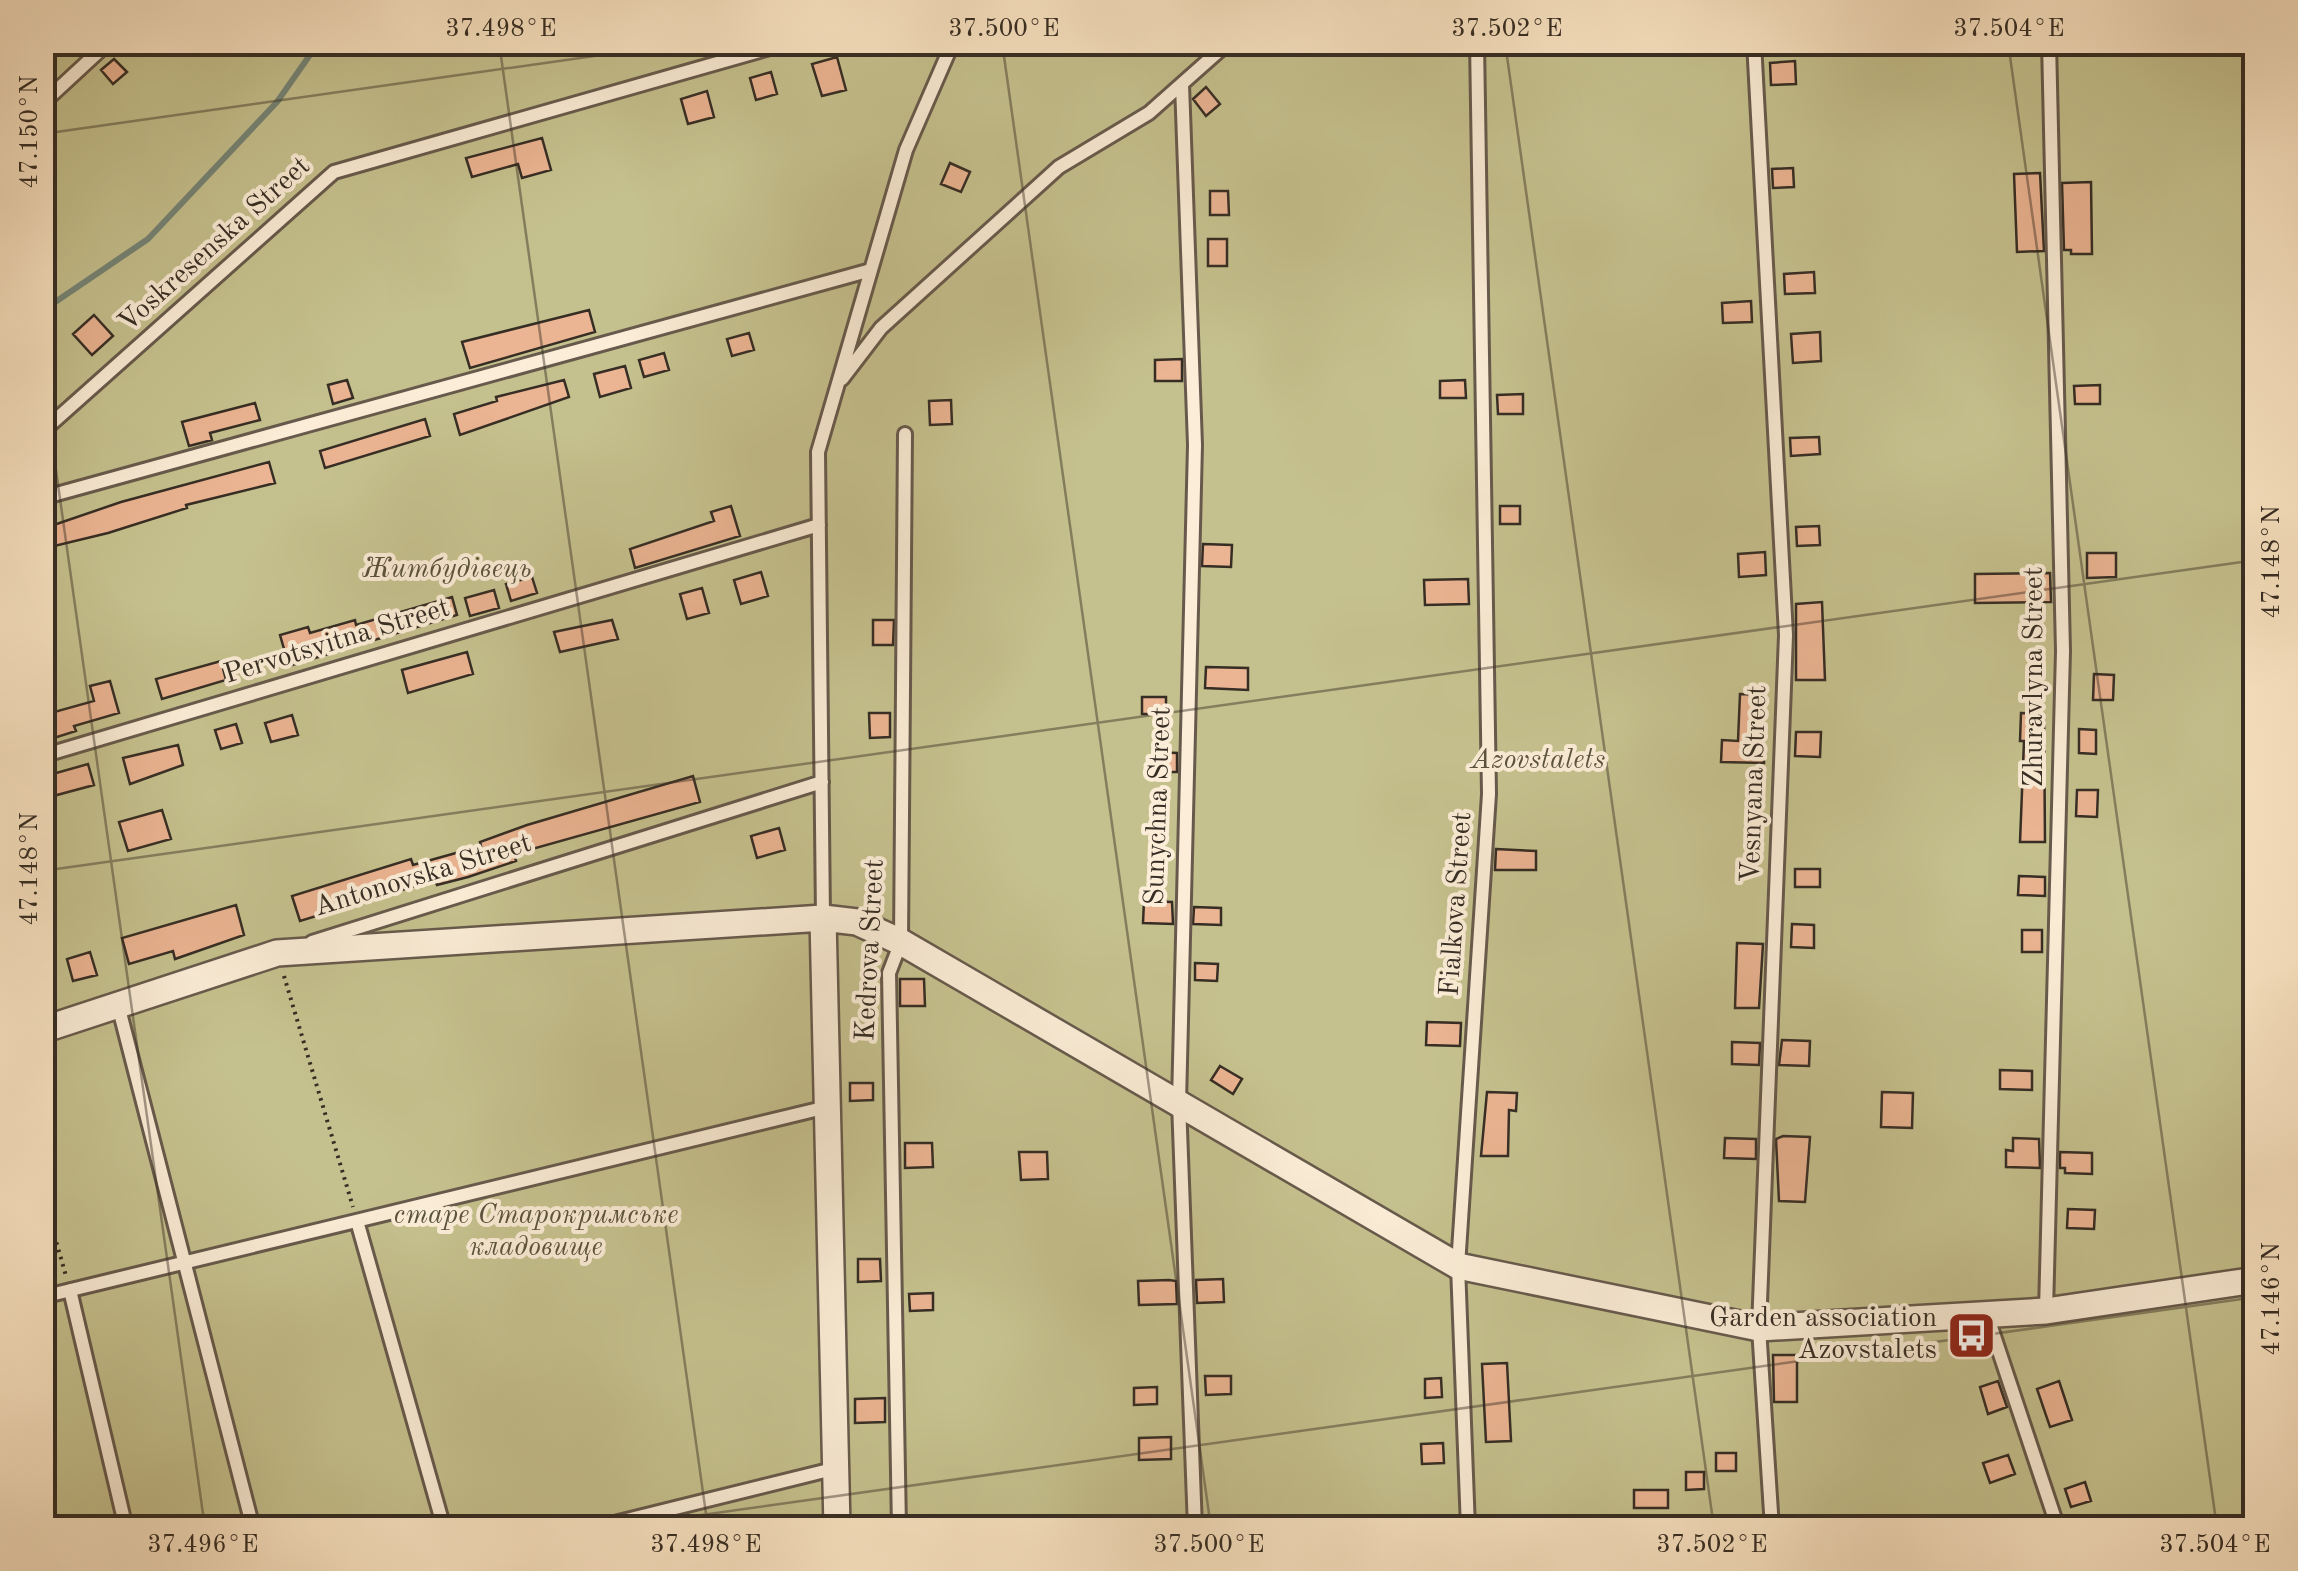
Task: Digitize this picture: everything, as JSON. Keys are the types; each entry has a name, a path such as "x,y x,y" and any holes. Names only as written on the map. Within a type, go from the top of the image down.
{"street":[{"path":"277,954 823,918 857,922 901,942 1458,1266 1759,1328 2046,1312 2256,1280"},
{"path":"823,918 837,1528"},
{"name":"Antonovska Street","path":"42,1030 277,954"}],"lane":[{"path":"42,104 109,42"},
{"name":"Voskresenska Street","path":"42,432 334,172 791,42"},
{"path":"823,918 818,452 906,150 953,42"},
{"path":"838,385 881,328 1059,166 1150,112 1230,42"},
{"name":"Fialkova Street","path":"1468,1528 1458,1266 1489,794 1478,42"},
{"name":"Vesnyana Street","path":"1754,42 1786,635 1759,1328 1772,1528"},
{"name":"Zhuravlyna Street","path":"2046,1312 2062,651 2050,42"},
{"name":"Sunychna Street","path":"1182,84 1195,445 1179,1104 1196,1528"},
{"path":"42,498 871,270"},
{"name":"Kedrova Street","path":"900,1528 890,973 901,942 905,434"},
{"name":"Pervotsvitna Street","path":"42,756 819,524"},
{"name":"Antonovska Street","path":"277,954 822,782"},
{"path":"118,1005 253,1528"},
{"path":"42,1297 828,1107"},
{"path":"357,1221 444,1528"},
{"path":"70,1290 126,1528"},
{"path":"1987,1314 2058,1528"},
{"path":"594,1528 837,1468"}],"path":[{"path":"277,954 357,1221"},
{"path":"42,1192 70,1290"}],"green space":[{"name":"Azovstalets","path":"42,43 2255,43 2255,1528 43,1528"}],"building":[{"path":"837,57 846,90 822,96 812,64"},
{"path":"114,59 127,72 113,84 101,70"},
{"path":"1795,61 1796,84 1771,85 1770,63"},
{"path":"771,72 777,94 756,100 750,78"},
{"path":"1206,87 1220,104 1206,116 1193,99"},
{"path":"707,91 714,117 688,124 681,99"},
{"path":"542,138 551,170 522,178 518,164 472,177 466,158"},
{"path":"950,163 970,172 961,192 941,184"},
{"path":"1793,168 1794,187 1773,188 1772,169"},
{"path":"2040,173 2044,251 2017,252 2014,174"},
{"path":"2091,182 2092,254 2071,254 2071,250 2064,250 2062,183"},
{"path":"1210,191 1228,191 1229,215 1210,215"},
{"path":"1208,239 1227,239 1227,266 1208,266"},
{"path":"1814,272 1815,293 1785,294 1784,274"},
{"path":"1751,301 1752,322 1723,323 1722,303"},
{"path":"589,310 595,332 470,368 462,342"},
{"path":"94,315 113,336 92,355 73,334"},
{"path":"1820,332 1821,361 1793,363 1791,334"},
{"path":"749,333 754,350 732,356 727,339"},
{"path":"664,353 669,370 644,377 639,360"},
{"path":"1182,359 1182,381 1155,381 1155,360"},
{"path":"625,366 631,388 600,397 594,374"},
{"path":"347,380 353,398 333,404 328,385"},
{"path":"564,380 569,397 460,435 454,414 497,401 496,397"},
{"path":"1465,380 1466,398 1440,398 1440,381"},
{"path":"2100,385 2100,404 2075,404 2074,386"},
{"path":"1523,394 1523,414 1498,414 1497,395"},
{"path":"951,400 952,424 930,425 929,401"},
{"path":"255,403 260,420 210,433 212,440 189,446 182,422"},
{"path":"425,419 430,436 325,468 320,451"},
{"path":"1819,437 1820,454 1791,456 1790,438"},
{"path":"269,462 275,483 186,505 187,508 108,533 42,549 42,529 121,502"},
{"path":"731,506 740,536 635,568 630,549 714,521 711,512"},
{"path":"1500,506 1520,506 1520,524 1500,524"},
{"path":"1819,526 1820,545 1797,546 1796,527"},
{"path":"1203,544 1232,545 1231,567 1202,566"},
{"path":"1765,552 1766,575 1739,577 1738,554"},
{"path":"2087,553 2116,553 2116,577 2087,578"},
{"path":"761,572 768,596 741,604 734,580"},
{"path":"2050,573 2051,602 1975,603 1975,574"},
{"path":"532,577 537,593 511,601 506,584"},
{"path":"1468,579 1469,604 1425,605 1424,580"},
{"path":"702,588 709,613 687,619 680,594"},
{"path":"494,590 499,608 470,616 465,598"},
{"path":"452,597 457,615 289,666 280,635 308,627 310,633 355,620 356,625"},
{"path":"1822,602 1825,680 1796,680 1796,604"},
{"path":"612,620 618,639 560,652 554,632"},
{"path":"873,620 894,620 893,645 873,645"},
{"path":"467,652 473,674 408,693 402,670"},
{"path":"221,661 226,680 162,699 156,679"},
{"path":"1206,667 1248,668 1248,690 1205,688"},
{"path":"2094,674 2114,675 2113,700 2093,700"},
{"path":"110,681 119,713 74,726 76,731 54,738 47,714 94,701 90,686"},
{"path":"1740,694 1762,695 1764,763 1721,762 1722,740 1738,741"},
{"path":"1142,697 1166,697 1166,714 1142,714"},
{"path":"869,713 890,713 890,737 870,738"},
{"path":"2021,713 2044,714 2045,842 2020,842 2024,741 2020,741"},
{"path":"292,715 298,735 271,742 265,723"},
{"path":"236,724 242,743 221,749 215,730"},
{"path":"2079,729 2096,730 2096,754 2079,753"},
{"path":"1796,732 1821,732 1820,757 1795,756"},
{"path":"178,745 183,765 130,784 123,758"},
{"path":"1155,752 1177,753 1177,772 1154,772"},
{"path":"88,764 94,785 42,799 42,777"},
{"path":"693,776 700,802 514,854 516,861 468,877 437,885 435,880 300,921 292,896 411,859 413,865 481,846 480,842 527,825"},
{"path":"2077,790 2098,790 2097,817 2076,816"},
{"path":"162,810 171,839 128,851 119,822"},
{"path":"779,828 785,850 757,858 751,836"},
{"path":"1496,849 1536,851 1536,870 1495,870"},
{"path":"1795,869 1820,869 1820,887 1795,887"},
{"path":"2019,876 2045,877 2045,896 2018,895"},
{"path":"1144,901 1172,902 1173,924 1143,923"},
{"path":"236,905 244,935 175,959 173,951 129,964 122,938"},
{"path":"1194,907 1221,908 1221,925 1193,924"},
{"path":"1792,924 1814,925 1814,948 1791,947"},
{"path":"2022,930 2042,930 2042,952 2022,952"},
{"path":"1737,943 1763,944 1759,1008 1735,1008"},
{"path":"90,952 97,975 73,981 67,959"},
{"path":"1195,963 1218,964 1217,981 1195,980"},
{"path":"900,979 924,979 925,1006 900,1006"},
{"path":"1427,1022 1461,1023 1460,1046 1426,1045"},
{"path":"1782,1040 1810,1041 1809,1066 1779,1065"},
{"path":"1732,1042 1760,1043 1759,1065 1732,1064"},
{"path":"1220,1066 1242,1079 1233,1094 1211,1080"},
{"path":"2000,1070 2032,1071 2032,1090 2000,1089"},
{"path":"850,1083 873,1083 873,1100 850,1101"},
{"path":"1487,1092 1517,1093 1516,1111 1509,1110 1508,1156 1481,1156"},
{"path":"1882,1092 1913,1093 1912,1128 1881,1127"},
{"path":"1810,1137 1805,1202 1779,1201 1776,1139"},
{"path":"1725,1138 1756,1139 1756,1159 1724,1158"},
{"path":"2013,1138 2039,1139 2040,1168 2006,1167 2006,1150 2013,1151"},
{"path":"905,1143 932,1143 933,1167 905,1168"},
{"path":"1019,1152 1047,1152 1048,1179 1021,1180"},
{"path":"2060,1152 2092,1153 2092,1174 2065,1173 2065,1168 2060,1168"},
{"path":"2068,1209 2095,1210 2094,1229 2067,1228"},
{"path":"858,1259 880,1259 881,1281 858,1282"},
{"path":"1223,1279 1224,1302 1197,1303 1196,1280"},
{"path":"1138,1281 1176,1281 1177,1304 1139,1305"},
{"path":"933,1293 933,1310 910,1311 909,1294"},
{"path":"1773,1355 1797,1355 1797,1402 1774,1402"},
{"path":"1507,1363 1511,1441 1486,1442 1482,1364"},
{"path":"1205,1376 1231,1376 1231,1394 1206,1395"},
{"path":"1441,1378 1442,1397 1425,1398 1425,1379"},
{"path":"1998,1381 2007,1407 1988,1414 1980,1387"},
{"path":"2059,1381 2072,1420 2050,1427 2037,1389"},
{"path":"1157,1387 1157,1404 1134,1405 1134,1388"},
{"path":"885,1398 885,1422 855,1423 855,1399"},
{"path":"1171,1437 1171,1459 1139,1460 1139,1438"},
{"path":"1443,1443 1444,1463 1422,1464 1421,1444"},
{"path":"1716,1453 1736,1453 1736,1471 1716,1471"},
{"path":"2008,1455 2015,1474 1990,1483 1983,1463"},
{"path":"1686,1472 1704,1472 1704,1489 1686,1490"},
{"path":"2085,1482 2091,1501 2071,1507 2065,1489"},
{"path":"1634,1490 1668,1490 1668,1508 1634,1508"}],"waterway":[{"path":"42,311 148,239 277,102 319,42"}],"place":[{"name":"Garden association Azovstalets","path":"1972,1335"}],"park label":[{"name":"Житбудівець","path":"447,570"},
{"name":"старе Старокримське кладовище","path":"536,1232"}]}
